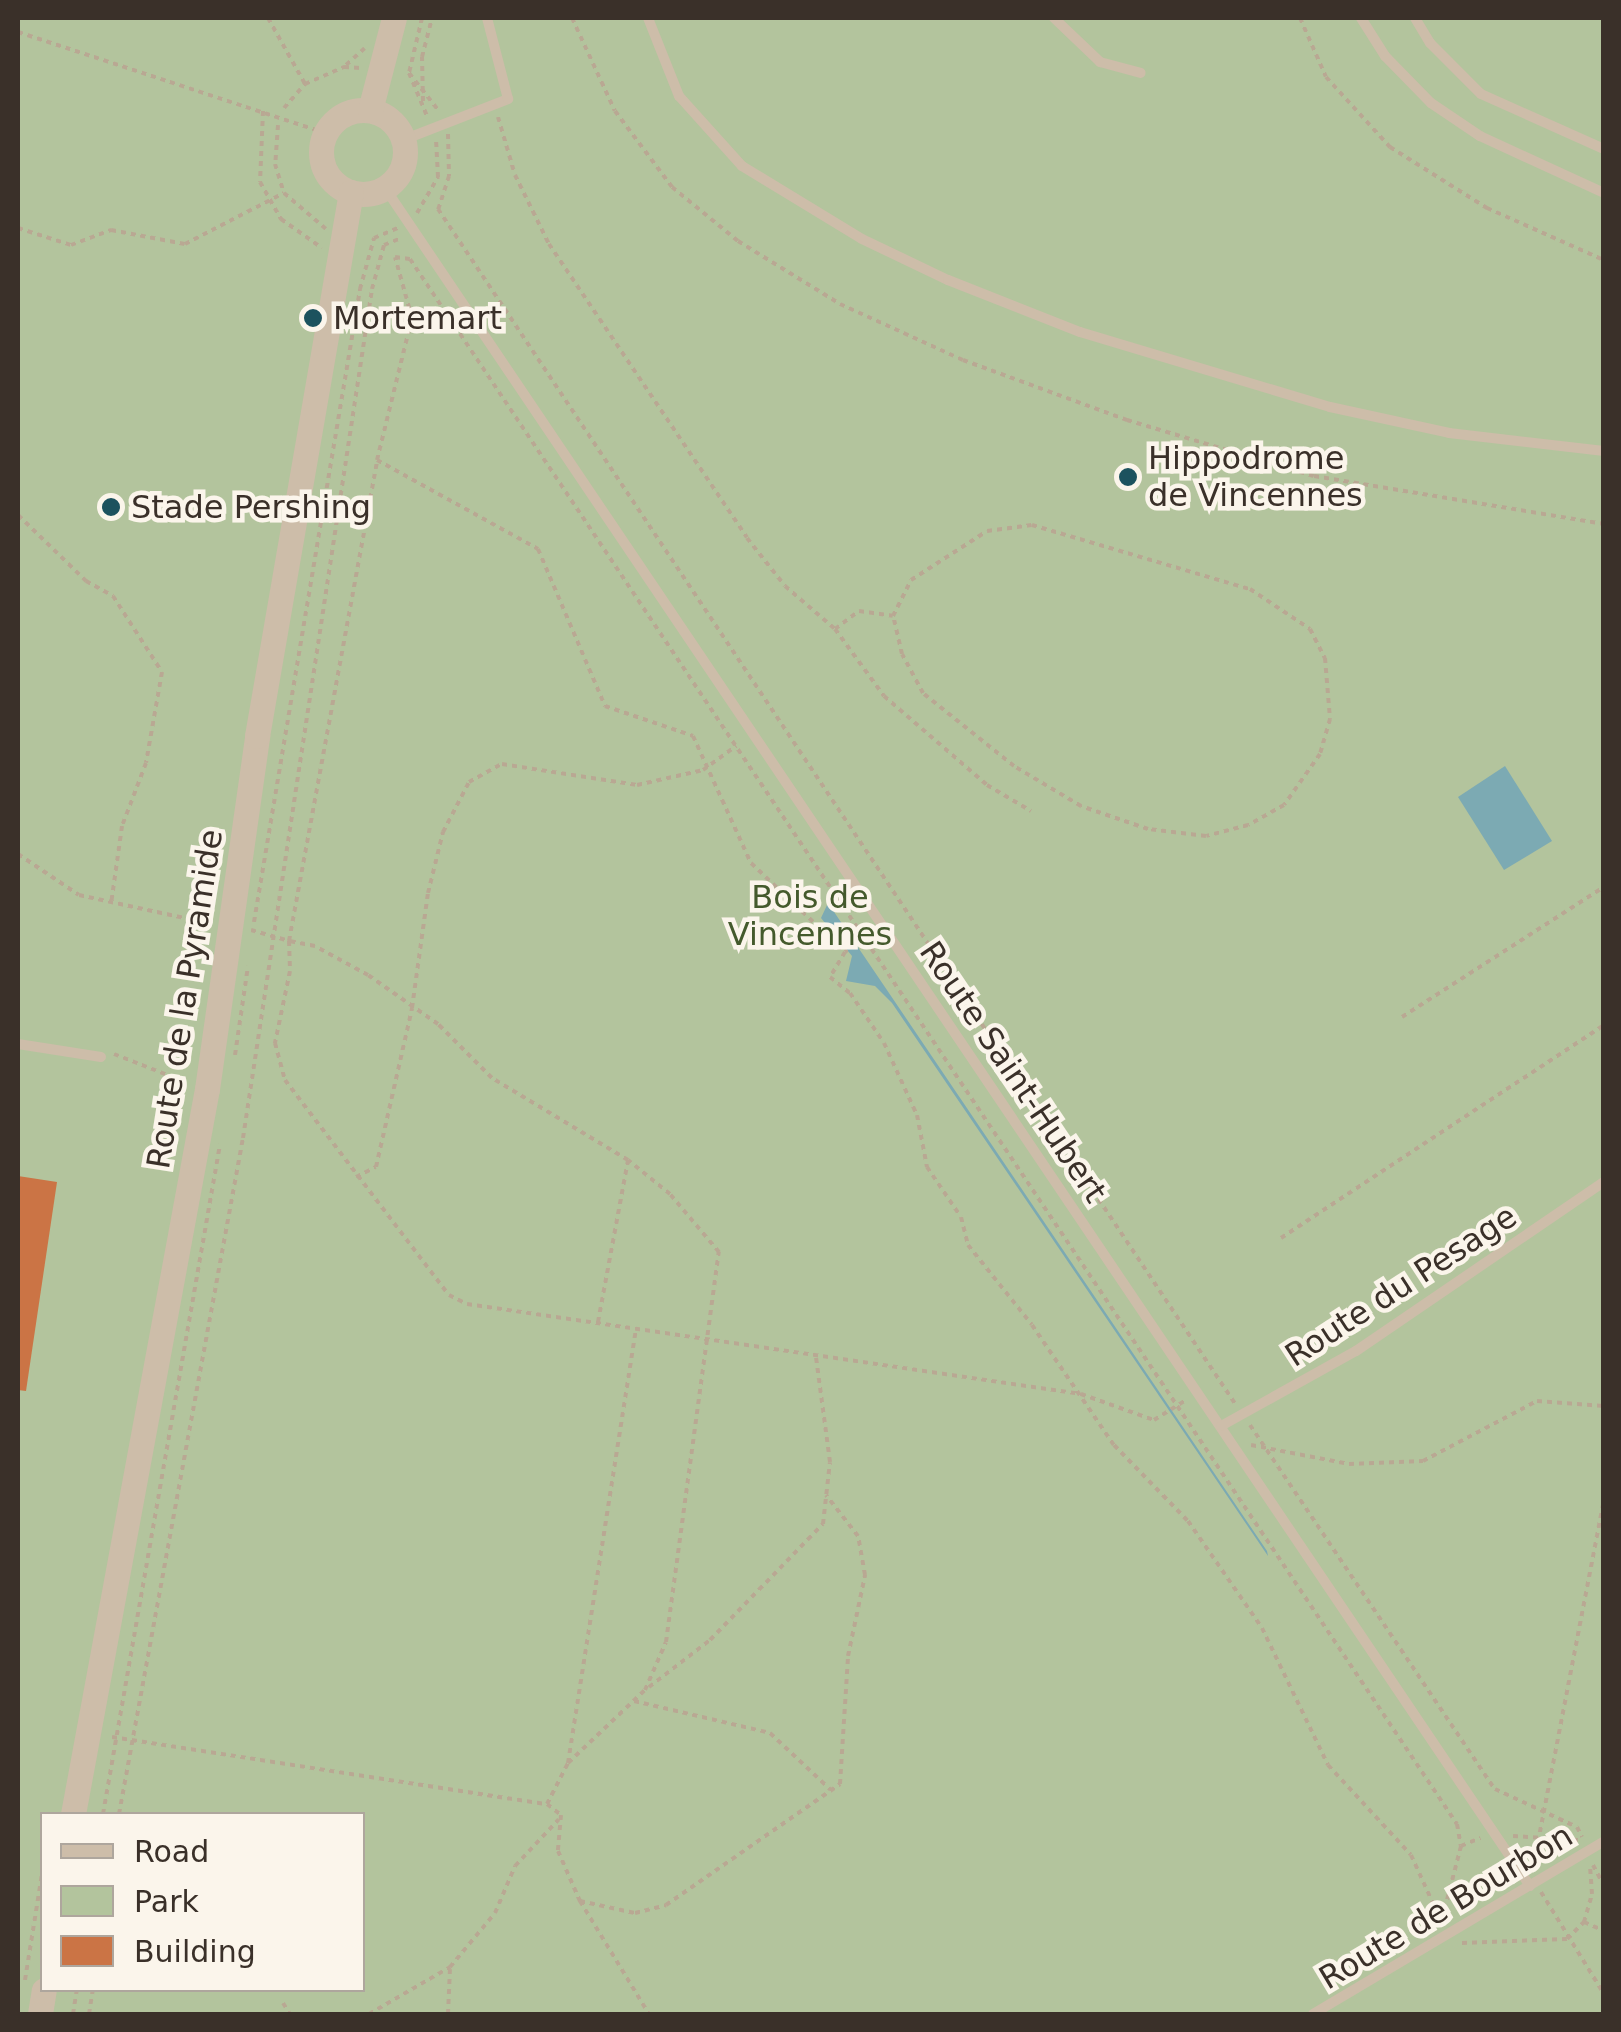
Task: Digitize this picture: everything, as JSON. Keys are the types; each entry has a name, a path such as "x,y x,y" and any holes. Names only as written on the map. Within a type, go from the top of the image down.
{"street":[{"path":"370,110 394,18"},
{"path":"370,110 386,116 404,140 402,166 385,188 350,192 323,166 325,133 344,113 370,110"},
{"name":"Route de la Pyramide","path":"73,1812 350,192"}],"lane":[{"path":"404,140 496,108 511,91 486,18"},
{"path":"648,18 679,96 742,166 862,239 948,280 1080,332 1330,407 1449,433 1604,451"},
{"path":"1054,18 1100,62 1141,73"},
{"path":"1361,18 1385,56 1431,102 1480,136 1604,193"},
{"path":"1415,18 1480,94 1604,149"},
{"name":"Route Saint-Hubert","path":"385,188 1530,1886"},
{"path":"18,1044 102,1057"},
{"name":"Route du Pesage","path":"1221,1426 1356,1351 1604,1182"},
{"name":"Route de Bourbon","path":"1314,2014 1604,1841"}],"path":[{"path":"271,18 305,84"},
{"path":"410,89 409,73 422,18"},
{"path":"425,112 420,82 432,18"},
{"path":"572,18 615,110 672,187 738,241 840,304 962,360 1127,420 1314,476 1604,524"},
{"path":"1300,18 1326,77 1390,147 1486,208 1604,260"},
{"path":"18,32 325,133"},
{"path":"284,108 305,84 344,67 374,37"},
{"path":"344,67 370,69"},
{"path":"409,73 420,82 442,117"},
{"path":"396,76 410,89 430,122"},
{"path":"496,108 515,175 549,244 746,538 785,586 836,629 908,718 986,785 1031,811"},
{"path":"263,111 258,164 269,202 297,234 325,250"},
{"path":"278,125 275,164 284,192 312,223 332,231 322,267"},
{"path":"447,132 449,176 436,211 1495,1789 1577,1827 1586,1852 1592,1894 1584,1922 1567,1939 1514,1945 1486,1938 1467,1946 1449,1936 1411,1855 1328,1765 1262,1628 1220,1566 1188,1521 1114,1445 1081,1394 968,1245 961,1217 927,1167 917,1116 884,1043 850,992 830,978 845,952 862,940"},
{"path":"418,212 438,177 436,136"},
{"path":"18,228 71,245 111,230 185,244 284,192"},
{"name":"Route de la Pyramide","path":"234,1064 250,930 360,289 374,238 401,227"},
{"path":"119,1812 243,1138 270,935 372,289 384,246 408,235"},
{"path":"1175,1407 1154,1420 1081,1394 467,1304 449,1296 356,1177 276,1063 289,940 377,460 412,318 395,257 410,260 1457,1824 1461,1846 1446,1904 1437,1912"},
{"path":"377,460 538,549 605,706 693,736 703,770 751,862 845,952"},
{"path":"18,516 86,581 113,596 162,672 146,763 122,826 112,904"},
{"path":"1032,526 1250,589 1310,629 1325,658 1332,689 1320,754 1284,805 1248,825 1206,836 1148,829 1081,806 961,727 923,693 902,654 893,616 911,580 952,549 987,532 1032,526"},
{"path":"836,629 859,611 893,616"},
{"path":"356,1177 376,1167 412,1008 443,832 469,782 502,764 637,785 703,770 736,746"},
{"path":"18,854 79,895 215,925"},
{"path":"1402,1017 1604,888"},
{"path":"210,942 215,905"},
{"path":"250,930 329,952 438,1024 492,1078 628,1160 670,1194 719,1252 710,1341 666,1642 645,1690"},
{"path":"1281,1238 1604,1025"},
{"path":"102,1057 120,1053 196,1085"},
{"path":"188,1064 196,1085"},
{"path":"182,1101 196,1085"},
{"name":"Route de la Pyramide","path":"103,1812 222,1136"},
{"path":"598,1324 628,1160"},
{"path":"547,1804 568,1763 636,1330"},
{"path":"568,1763 645,1690 710,1640 823,1524 830,1462 816,1356"},
{"path":"1235,1447 1263,1444 1350,1464 1423,1461 1537,1401 1604,1406"},
{"path":"580,1901 636,1912 666,1905 840,1784 848,1656 865,1575 858,1536 826,1495"},
{"path":"1538,1842 1604,1499"},
{"path":"634,1701 770,1734 831,1790"},
{"path":"106,1736 547,1804 562,1814"},
{"path":"562,1814 558,1851 580,1901 649,2014"},
{"path":"369,2014 450,1967 495,1913 515,1866 562,1814"},
{"path":"1461,1846 1496,1832 1538,1842 1578,1840 1604,1886"},
{"path":"1530,1886 1559,1915 1567,1939 1604,1994"},
{"path":"35,2000 40,1910"},
{"path":"1584,1922 1604,1930"},
{"path":"448,2014 450,1967"},
{"path":"283,2003 290,2014"}],"green space":[{"name":"Bois de Vincennes","path":"18,18 1603,18 1603,2014 18,2014"}],"water":[{"path":"1505,766 1552,841 1504,870 1458,797"},
{"path":"828,903 1268,1556 892,1003 875,986 846,981 852,956 821,918"}],"building":[{"path":"18,1176 57,1182 26,1391 18,1390"}],"place":[{"name":"Mortemart","path":"313,318"},
{"name":"Hippodrome de Vincennes","path":"1128,477"},
{"name":"Stade Pershing","path":"111,507"}]}
